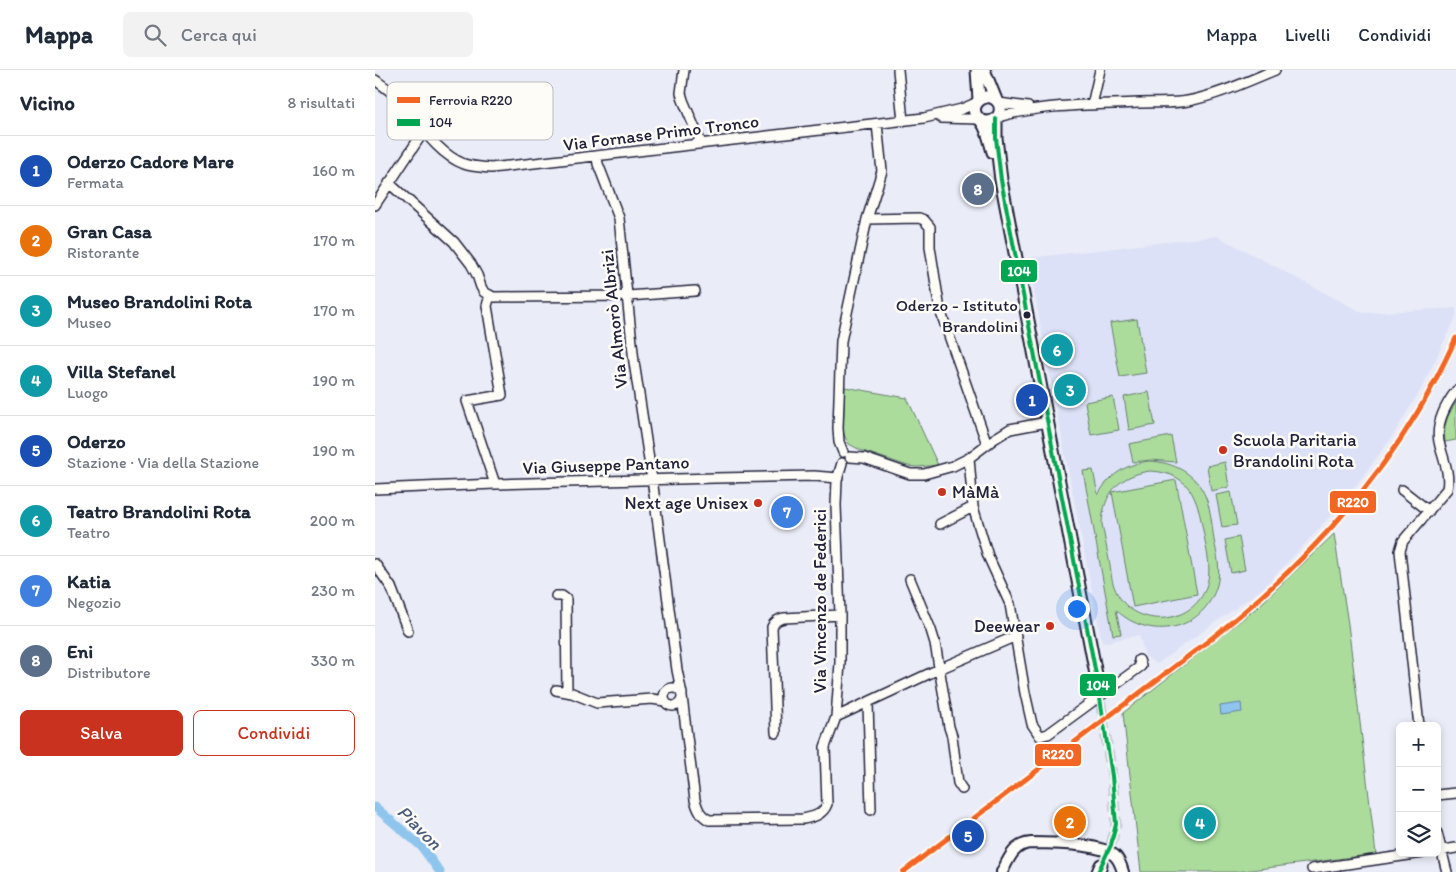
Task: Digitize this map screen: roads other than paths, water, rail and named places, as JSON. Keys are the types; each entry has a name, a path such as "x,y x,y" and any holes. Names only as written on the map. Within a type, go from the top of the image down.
{"main road":[{"path":"977,70 975,113 989,139 1001,180"},
{"path":"984,70 1000,110 997,118 996,138 1001,180 1098,685"},
{"path":"977,102 982,98 989,97 997,101"},
{"path":"980,120 989,122 997,118"}],"street":[{"path":"684,70 681,93 701,144"},
{"path":"898,70 903,121"},
{"path":"1092,105 1100,70"},
{"path":"997,118 1016,112 1046,108 1186,101 1217,93 1275,70"},
{"name":"Via Fornase Primo Tronco","path":"375,80 387,89"},
{"path":"997,101 1017,106 1046,108"},
{"name":"Via Fornase Primo Tronco","path":"433,140 452,158 474,166 491,168 903,121 962,109 977,102"},
{"name":"Via Fornase Primo Tronco","path":"924,118 980,120"},
{"path":"877,124 882,170 867,219 841,341 839,442 847,454 917,475 953,466 969,458 1010,429 1047,422"},
{"path":"375,205 418,140"},
{"name":"Via Almorò Albrizi","path":"597,157 619,218 634,362 652,480 677,670"},
{"path":"389,183 454,242 471,264 481,287 485,292 498,298 628,296 695,291"},
{"path":"867,219 919,218 928,223 940,310 987,444"},
{"path":"490,295 487,306 502,395 467,400 495,484"},
{"path":"1419,722 1400,551 1403,541 1447,489 1449,478 1439,444 1439,426 1441,416 1456,391"},
{"name":"Via Vincenzo de Federici","path":"677,670 695,800 699,813 709,820 803,819 812,818 822,813 827,804 825,747 836,717 840,663 836,505 838,478 842,463 838,457 840,454 847,454"},
{"path":"969,458 973,507 988,556 1010,604 1032,724 1040,736 1048,734 1141,666 1139,660"},
{"name":"Via Giuseppe Pantano","path":"375,489 814,476 838,478"},
{"path":"1402,490 1429,511"},
{"path":"940,524 973,507"},
{"path":"375,564 391,587 408,631"},
{"path":"910,579 935,643 952,736 958,783 962,789"},
{"path":"557,596 562,596 566,599 567,692"},
{"path":"776,733 772,627 778,619 784,618 840,616"},
{"path":"836,717 939,669 1016,636"},
{"path":"677,670 677,678 667,694 669,705 675,706 682,711 685,718"},
{"path":"556,690 597,703 652,699 667,694 676,688 682,696 680,703 675,706"},
{"path":"868,703 871,810"},
{"path":"1441,795 1456,793"},
{"path":"1002,872 1011,853 1025,843 1093,846 1113,854 1119,860 1123,872"},
{"path":"1441,851 1456,848"},
{"path":"1441,856 1447,872"},
{"path":"1312,869 1396,857"}],"water":[{"path":"1241,703 1242,712 1221,715 1220,706"}],"waterway":[{"name":"Piavon","path":"375,807 421,846 440,872"}],"tunnel":[{"path":"1098,686 1112,776 1116,824 1111,845 1101,865"}],"rail line":[{"name":"R220","path":"903,872 1207,642 1296,565 1349,508 1396,446 1428,395 1456,338"}],"place":[{"name":"Eni","path":"978,189"},
{"name":"Oderzo - Istituto Brandolini","path":"1027,315"},
{"name":"Teatro Brandolini Rota","path":"1057,350"},
{"name":"Museo Brandolini Rota","path":"1070,390"},
{"name":"Oderzo Cadore Mare","path":"1032,400"},
{"name":"Scuola Paritaria Brandolini Rota","path":"1223,450"},
{"name":"MàMà","path":"942,492"},
{"name":"Next age Unisex","path":"758,503"},
{"name":"Katia","path":"787,512"},
{"name":"Deewear","path":"1050,626"},
{"name":"Gran Casa","path":"1070,822"},
{"name":"Villa Stefanel","path":"1200,823"},
{"name":"Oderzo","path":"968,836"}]}
